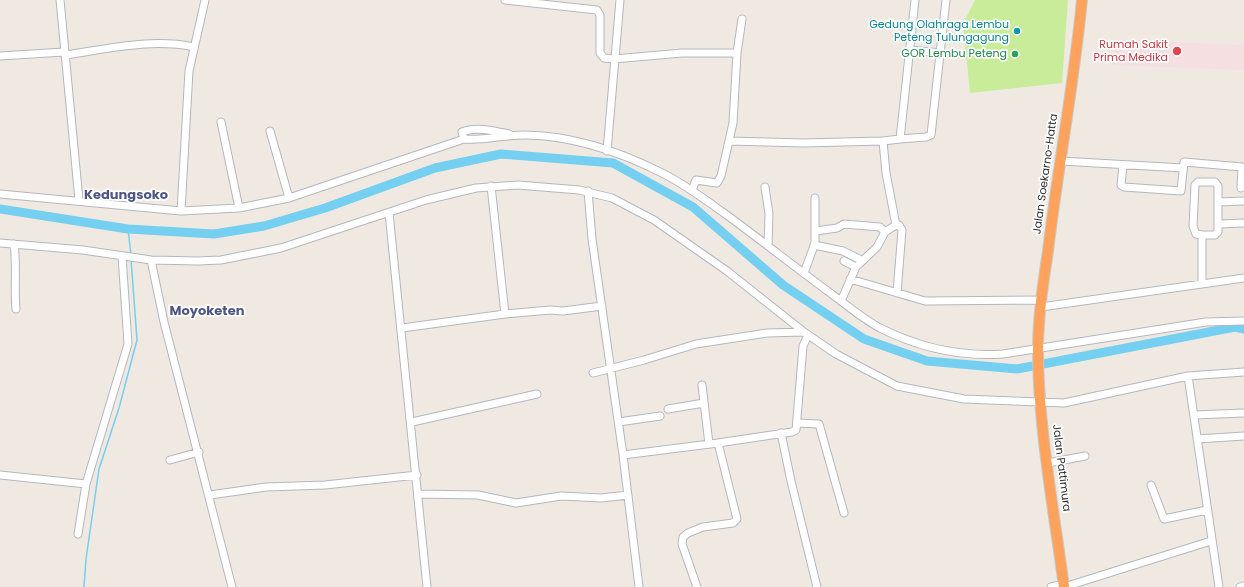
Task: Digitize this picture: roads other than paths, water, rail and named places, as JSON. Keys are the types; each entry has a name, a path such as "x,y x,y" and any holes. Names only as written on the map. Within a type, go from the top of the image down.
{"highway":[{"name":"Jalan Soekarno-Hatta","path":"1038,351 1041,303 1082,0"},
{"name":"Jalan Pattimura","path":"1038,351 1041,401 1064,586"}],"street":[{"path":"60,0 79,200"},
{"path":"181,211 187,88 194,46 205,0"},
{"path":"505,0 597,10 600,15 600,53 604,58 614,59 682,53 737,53"},
{"path":"607,151 620,0"},
{"path":"900,139 916,0"},
{"path":"730,141 803,143 883,141 926,137 931,135 946,0"},
{"path":"692,190 697,179 718,183 730,141 733,123 737,53 742,19"},
{"path":"0,56 64,53 159,43 177,43 194,46"},
{"path":"910,50 940,53"},
{"path":"221,122 240,208"},
{"path":"270,131 289,198"},
{"path":"0,194 79,200 181,211 240,208 289,198 464,139 478,140 513,135 527,135 563,139 607,151 650,167 692,190 879,328 928,347 959,353 986,355 1038,351 1177,326 1206,322 1244,321"},
{"path":"883,141 886,173 896,224 899,225 902,230 897,293"},
{"path":"1061,161 1183,168"},
{"path":"1122,165 1121,185 1124,187 1181,191 1184,162 1242,167 1241,188"},
{"path":"1196,183 1216,183 1218,186 1218,202 1219,224 1217,234 1202,236 1196,234 1193,226 1196,183"},
{"path":"491,186 505,314"},
{"path":"0,242 151,260 207,261 244,257 291,245 441,196 491,186 542,186 588,191 612,198 663,226 727,271 806,334 846,361 897,386 964,399 1071,402 1188,376 1244,372"},
{"path":"765,187 769,214 768,246"},
{"path":"588,191 602,306 624,455 639,587"},
{"path":"804,273 814,245 816,231 815,198"},
{"path":"1218,202 1244,201"},
{"path":"389,213 412,422 427,587"},
{"path":"1219,224 1244,223"},
{"path":"816,231 837,228 844,224 883,230 894,228 896,224"},
{"path":"841,301 854,266 860,259 877,247 883,230"},
{"path":"1202,236 1202,284"},
{"path":"14,244 17,269 14,289 16,309"},
{"path":"814,245 843,251 860,259"},
{"path":"78,534 86,484 128,344 123,256"},
{"path":"151,260 164,322 199,452 232,587"},
{"path":"844,261 854,266"},
{"path":"850,279 921,301 1041,303 1244,278"},
{"path":"402,328 505,314 550,310 563,311 602,306"},
{"path":"593,373 644,360 696,344 734,337 767,333 806,334"},
{"path":"624,455 795,431 797,423 803,346 806,334"},
{"path":"1188,376 1219,587"},
{"path":"702,385 709,444"},
{"path":"412,422 537,394"},
{"path":"668,409 704,403"},
{"path":"1194,415 1244,413"},
{"path":"619,422 660,416"},
{"path":"797,423 818,424 844,513"},
{"path":"781,433 817,587"},
{"path":"1197,439 1244,436"},
{"path":"697,587 682,544 683,537 698,529 730,524 737,519 718,443"},
{"path":"170,460 199,452"},
{"path":"1048,463 1085,456"},
{"path":"0,475 86,484"},
{"path":"210,496 266,487 325,485 417,475"},
{"path":"1151,485 1164,520 1207,510"},
{"path":"419,494 478,495 516,503 547,497 601,498 628,494"},
{"path":"1051,587 1064,586 1212,541"},
{"path":"1240,587 1244,586"}],"waterway":[{"path":"0,209 128,229 214,234 264,226 325,208 435,168 501,154 613,163 693,207 783,285 864,339 927,361 1017,369 1235,327 1244,329"},
{"path":"128,229 131,255"},
{"path":"84,587 86,559 99,469 119,408 137,340 131,259"}],"place":[{"name":"Gedung Olahraga Lembu Peteng Tulungagung","path":"1017,31"},
{"name":"Rumah Sakit Prima Medika","path":"1177,51"},
{"name":"GOR Lembu Peteng","path":"1015,54"}],"district":[{"name":"Kedungsoko","path":"126,196"},
{"name":"Moyoketen","path":"207,312"}]}
